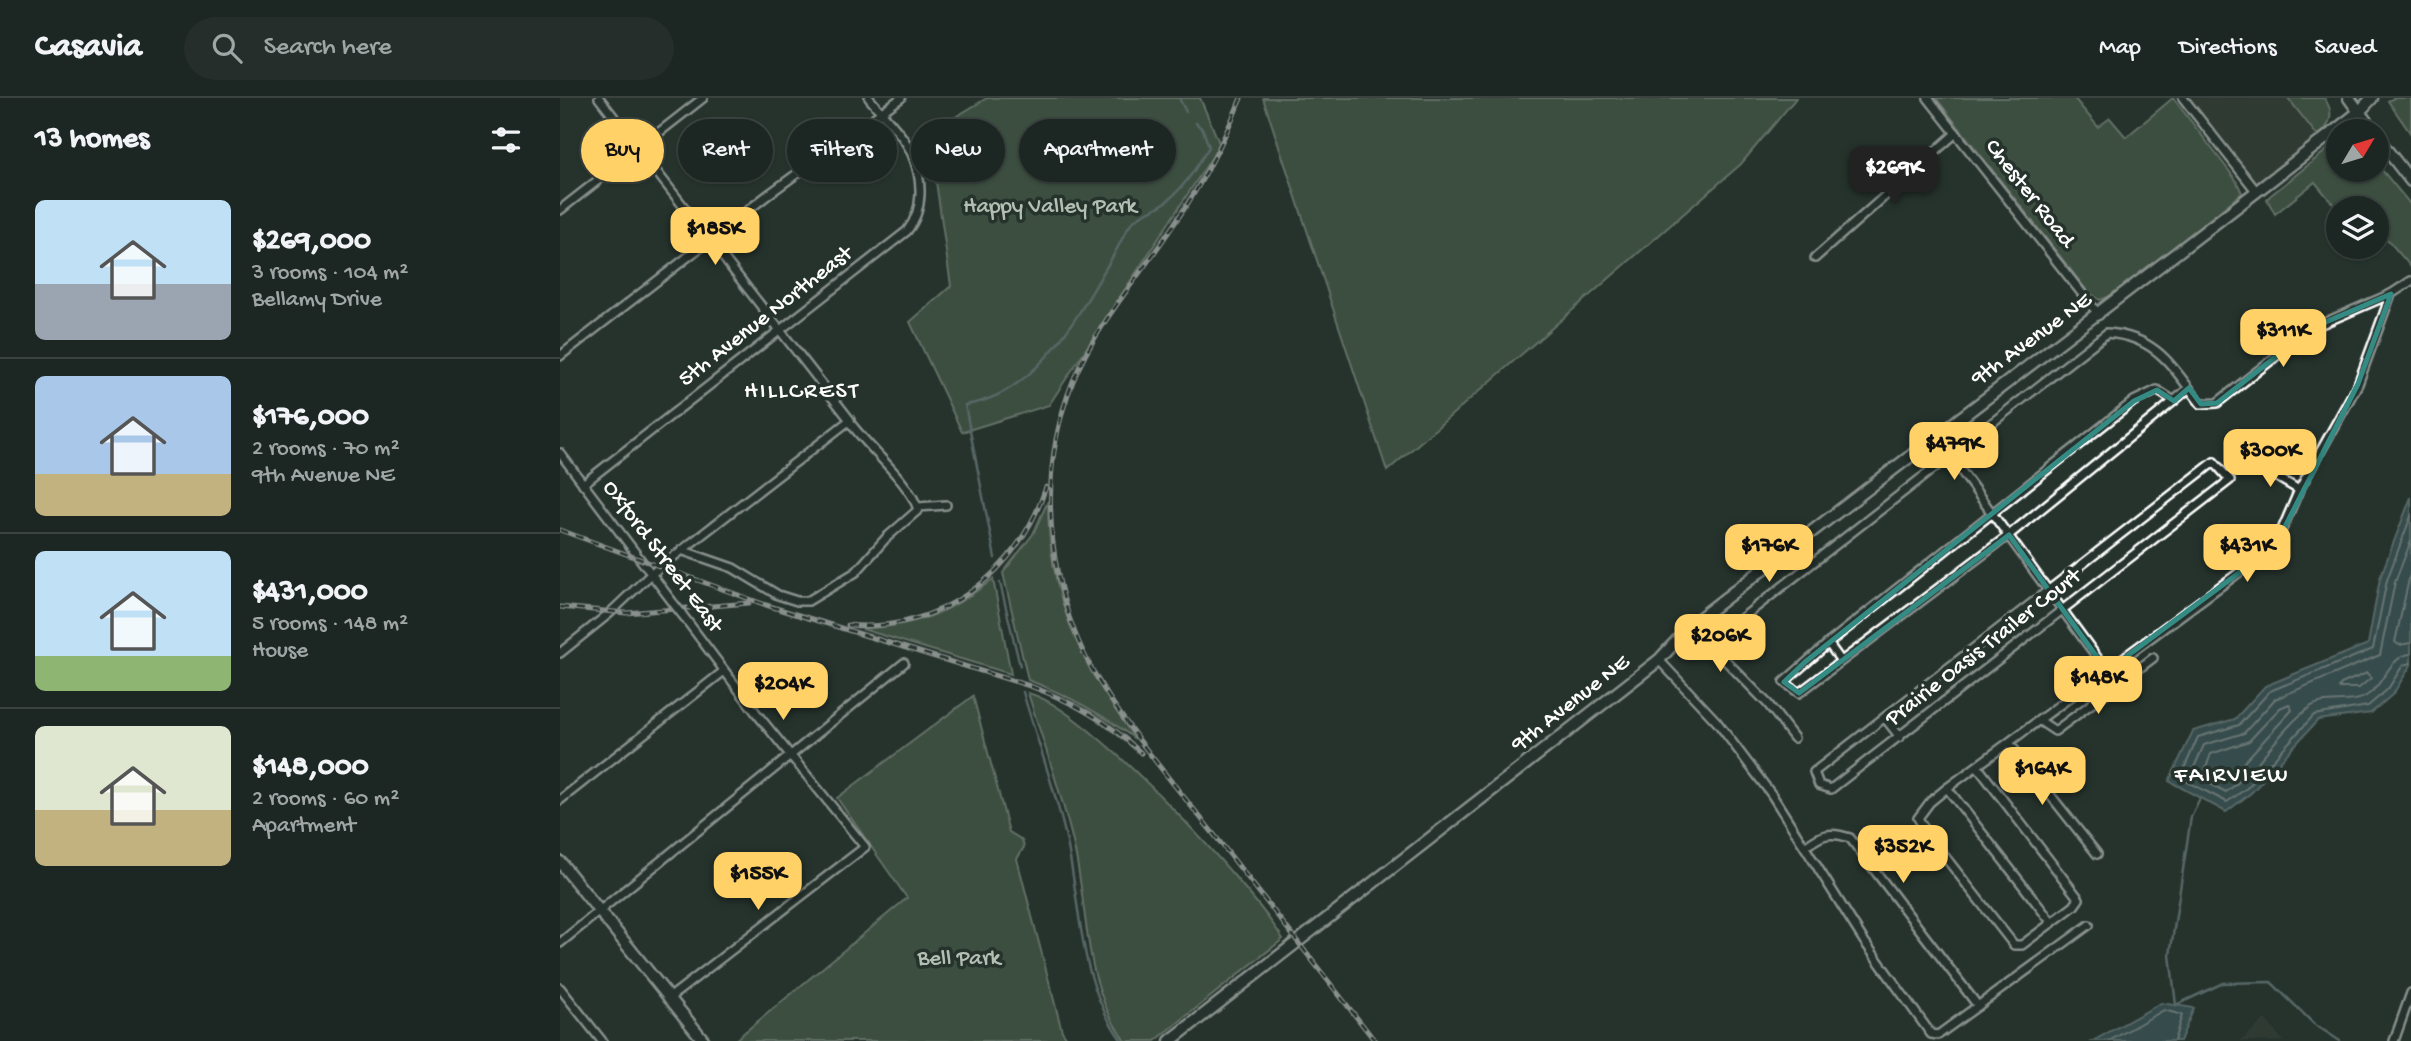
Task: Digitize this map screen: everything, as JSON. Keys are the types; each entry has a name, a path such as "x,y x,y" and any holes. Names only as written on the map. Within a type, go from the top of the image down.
{"street":[{"path":"599,98 615,119"},
{"path":"664,129 703,98"},
{"path":"869,98 881,113"},
{"path":"560,356 710,239 901,98"},
{"name":"Chester Road","path":"1928,98 2099,315"},
{"path":"2183,98 2257,192"},
{"path":"2347,98 2364,119"},
{"name":"9th Avenue NE","path":"1170,1041 1659,660 1692,625 1935,435 2099,315 2359,112 2372,98"},
{"name":"5th Avenue Northeast","path":"583,484 907,231 917,219 922,204 912,154 881,113"},
{"path":"1815,257 1956,133"},
{"path":"2389,153 2411,181"},
{"path":"664,181 871,450 909,492 918,507"},
{"path":"560,210 596,182"},
{"path":"1710,643 2107,333 2131,335 2145,341 2160,352 2201,404 2217,403 2312,328 2391,293 2411,281"},
{"path":"1977,766 2079,899 2022,945 2014,945 1928,835 1918,818 1930,802 1947,788 2275,546 2299,491 2358,384 2391,293"},
{"path":"2174,401 2157,390 2134,401 1828,643 1784,682 1799,692 1842,661 2009,535 2174,401 2189,388"},
{"path":"560,653 681,550 850,420"},
{"path":"1935,435 1994,512 2107,671"},
{"name":"Oxford Street East","path":"560,453 724,671 865,847 668,999"},
{"name":"Prairie Oasis Trailer Court","path":"2214,462 2230,480 2064,611 1830,789 1819,785 1814,772 2214,462"},
{"path":"2255,464 2299,491"},
{"path":"918,507 946,505"},
{"path":"681,550 733,568 778,595 797,601 808,601 856,572 886,538 915,514 918,507"},
{"path":"1692,625 1768,704 1794,738"},
{"path":"1828,643 1842,661"},
{"path":"2040,721 2055,730 2153,658"},
{"path":"1659,660 1717,722 1772,795 1864,941 1931,1034 1938,1035 2089,925"},
{"path":"560,943 904,663"},
{"path":"560,800 724,671"},
{"path":"1885,718 1900,737"},
{"path":"2009,743 2097,854"},
{"path":"1947,788 2052,923"},
{"path":"1805,846 1822,834 1834,833 1850,838 1978,1006"},
{"path":"560,862 704,1041"},
{"path":"560,988 602,1041"},
{"path":"2394,1041 2411,993"}],"highlighted area":[{"path":"2391,294 2358,384 2275,546 2107,671 2009,535 1799,693 1784,682 1805,662 2134,401 2157,390 2174,401 2189,388 2201,404 2217,403 2312,328"}],"shaded area":[{"path":"2183,98 2288,98 2321,142 2257,192"},
{"path":"2265,1019 2283,1041 2241,1041"}],"green space":[{"name":"Happy Valley Park","path":"987,98 1200,98 1220,145 1049,405 962,432 910,322 951,286 936,182 1005,182 1005,119 952,119"},
{"path":"1263,98 1796,98 1741,164 1387,471"},
{"path":"1936,98 2074,98 2098,127 2110,118 2126,137 2173,98 2236,180 2242,193 2118,293 2100,300 2088,292"},
{"path":"2288,98 2324,98 2329,107 2329,119 2326,119 2326,128 2321,134 2316,134"},
{"path":"2394,98 2411,98 2411,134 2388,101"},
{"path":"2326,151 2326,182 2389,182 2389,178 2411,205 2411,267 2389,241 2389,196 2326,196 2315,182 2275,214 2267,199"},
{"path":"1048,501 1054,569 1071,628 1099,682 1135,739 1084,705 1028,680 1003,573 1033,534"},
{"path":"993,579 1011,674 862,629 901,624 932,616 962,601"},
{"path":"1028,693 1055,705 1126,763 1238,880 1283,939 1155,1041 1125,1041 1101,994 1089,945 1073,842"},
{"name":"Bell Park","path":"973,696 1009,832 1022,840 1024,847 1017,859 1062,1031 1069,1041 734,1041 907,898 837,798"}],"water":[{"path":"2411,497 2411,665 2393,694 2371,713 2318,720 2251,793 2226,812 2169,781 2193,731 2235,719 2265,686 2368,644 2380,578"},
{"path":"2161,1003 2194,1008 2180,1041 2093,1041"}],"waterway":[{"path":"1179,98 1186,112"},
{"path":"995,558 965,405 991,398 1014,385 1035,369 1054,348 1086,303 1131,224 1173,195 1185,183 1209,147 1203,130 1196,123"},
{"path":"1000,583 1020,666"},
{"path":"1023,692 1063,823 1089,970 1108,1019 1122,1041"},
{"path":"2200,798 2191,817 2170,955 2176,1005 2223,983 2271,982 2314,1024 2340,1041"}],"railway":[{"path":"1241,98 1194,194 1094,339 1073,381 1061,418 1053,458 1052,538 1069,617 1084,654 1103,688 1157,764 1375,1041"},
{"path":"848,625 882,625 914,619 944,608 971,591 996,570 1017,546 1034,518 1046,487"},
{"path":"560,530 766,605 1030,686 1089,714 1116,731 1141,753"},
{"path":"560,607 626,613 749,603"}],"district":[{"name":"HILLCREST","path":"802,392"},
{"name":"FAIRVIEW","path":"2232,776"}]}
